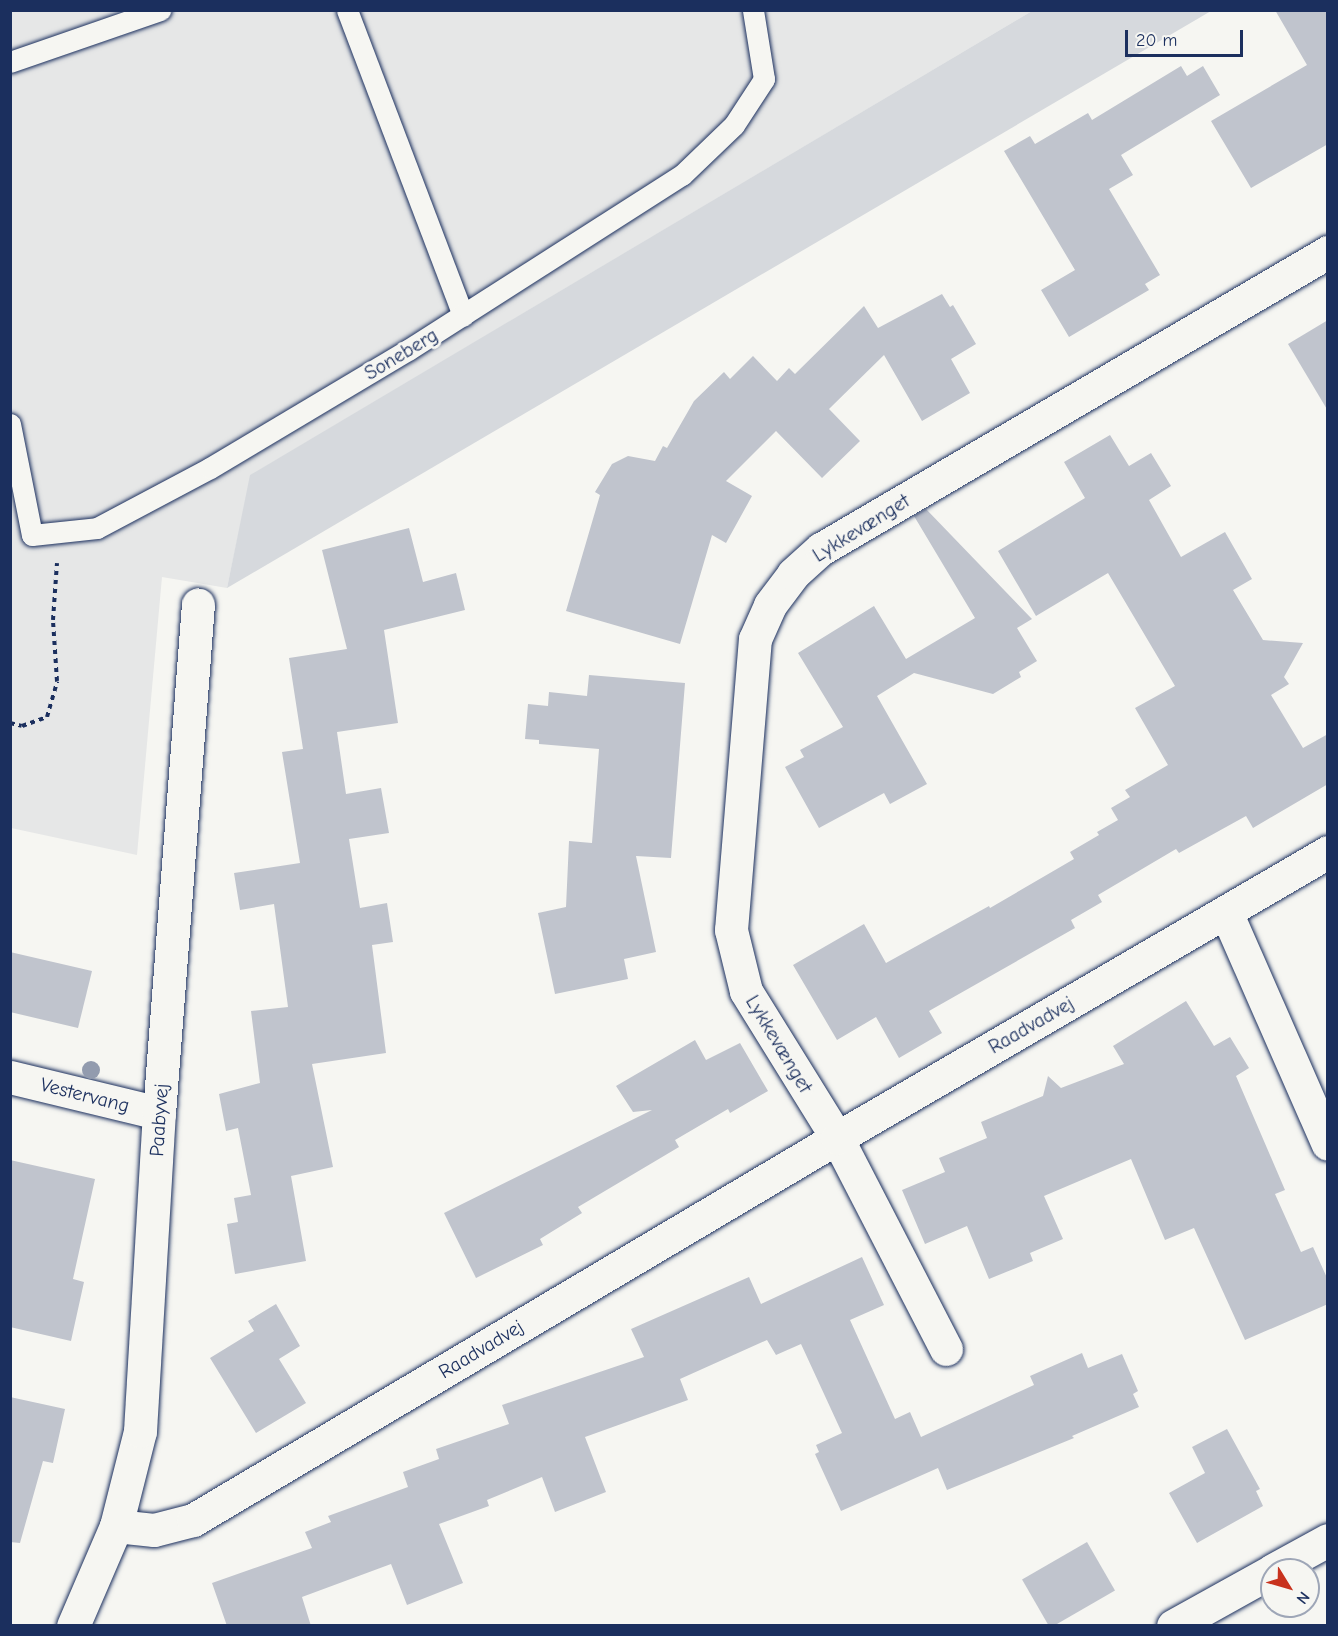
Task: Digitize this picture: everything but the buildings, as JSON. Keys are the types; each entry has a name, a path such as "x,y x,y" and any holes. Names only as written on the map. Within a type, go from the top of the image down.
{"street":[{"name":"Lykkevænget","path":"837,1138 746,991 732,930 755,639 771,605 793,574 821,549 1328,252"},
{"name":"Paabyvej","path":"73,1626 116,1526 140,1431 159,1113 198,604"},
{"name":"Raadvadvej","path":"116,1526 154,1530 193,1520 837,1138 1328,852"},
{"path":"1226,912 1328,1144"},
{"name":"Vestervang","path":"10,1077 159,1113"},
{"path":"837,1138 946,1349"},
{"path":"1295,1558 1328,1540"},
{"path":"1173,1626 1260,1577"}],"lane":[{"path":"10,62 160,10"},
{"path":"347,10 463,316"},
{"name":"Soneberg","path":"32,535 97,528 210,468 463,316 682,175 734,125 764,79 753,10"},
{"path":"10,424 32,535 10,529"}],"path":[{"path":"10,723 22,726 47,717 57,681 53,620 60,532"}],"shaded area":[{"path":"11,11 1032,11 251,475 227,588 162,577 137,855 11,828"},
{"path":"1032,11 1211,11 227,588 250,475"}]}
